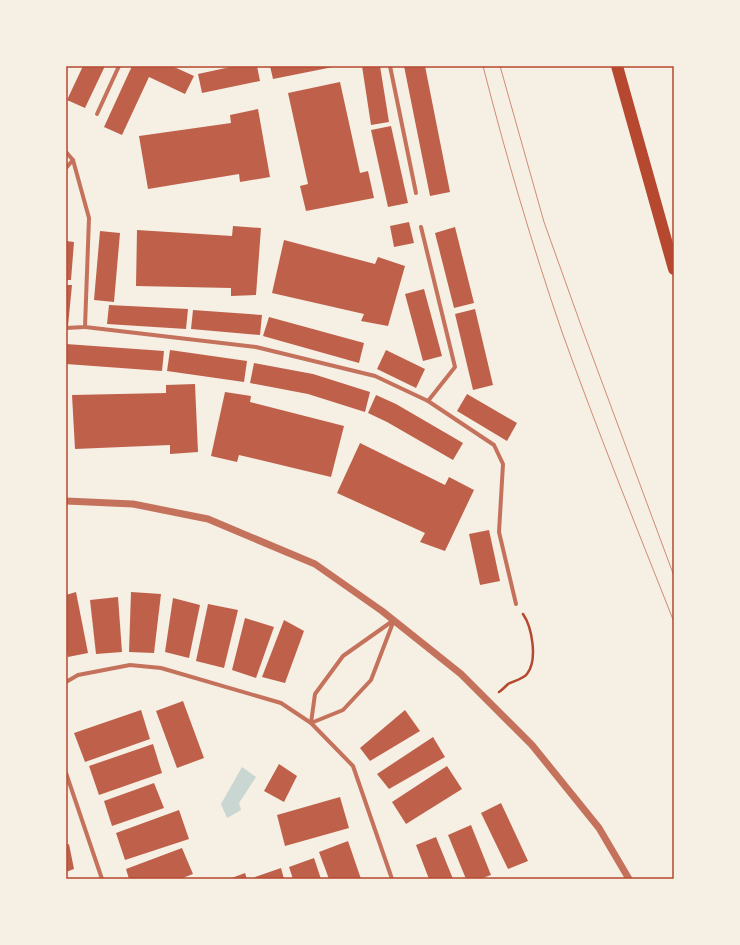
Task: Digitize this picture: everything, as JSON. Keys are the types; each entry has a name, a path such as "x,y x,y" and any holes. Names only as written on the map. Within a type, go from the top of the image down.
{"highway":[{"path":"617,66 674,268"}],"street":[{"path":"97,114 119,66"},
{"path":"390,66 416,193"},
{"path":"66,152 73,160 89,218 85,327"},
{"path":"66,168 73,160"},
{"path":"421,227 455,367 428,401"},
{"path":"66,328 85,327 256,347 375,376 428,401 494,446 503,464 499,532 516,604"},
{"path":"66,501 133,504 208,519 315,564 394,620 461,674 532,745 599,828 629,879"},
{"path":"311,723 315,694 343,656 394,620"},
{"path":"311,723 344,710 371,680 394,620"},
{"path":"66,682 78,675 130,665 161,668 281,703 311,723 352,766 392,879"},
{"path":"66,773 102,879"}],"path":[{"path":"488,701 508,685 527,674 532,662 533,648 530,630 525,616 516,604"}],"shaded area":[{"path":"242,767 256,777 239,803 241,810 227,818 221,804"}],"building":[{"path":"83,66 105,66 85,108 67,100"},
{"path":"132,66 172,66 194,76 185,94 149,77 122,135 104,127"},
{"path":"235,66 257,66 260,81 202,93 198,74"},
{"path":"270,66 333,66 333,67 273,79"},
{"path":"362,66 380,66 389,122 371,125"},
{"path":"404,66 425,66 450,192 430,196"},
{"path":"340,82 360,173 368,171 374,198 306,211 300,186 308,184 288,93"},
{"path":"258,109 270,177 240,182 239,174 148,189 139,136 231,123 230,115"},
{"path":"391,126 408,203 388,207 371,130"},
{"path":"409,222 414,243 394,247 390,226"},
{"path":"233,226 261,228 256,295 231,296 231,288 136,286 137,230 232,236"},
{"path":"455,227 474,303 454,308 435,233"},
{"path":"100,231 120,233 114,302 94,300"},
{"path":"284,240 375,264 378,257 405,266 388,326 361,321 364,314 272,293"},
{"path":"66,241 74,242 71,280 66,280"},
{"path":"66,285 72,285 68,326 66,326"},
{"path":"424,289 442,356 423,361 405,294"},
{"path":"109,305 188,309 186,329 107,324"},
{"path":"475,309 493,385 473,390 455,314"},
{"path":"193,310 262,315 260,335 191,329"},
{"path":"269,317 364,343 359,363 263,336"},
{"path":"66,344 164,351 162,371 66,364"},
{"path":"170,350 247,361 244,382 167,371"},
{"path":"386,350 425,369 416,388 377,369"},
{"path":"254,363 313,374 370,392 365,412 308,394 250,383"},
{"path":"195,384 198,452 170,454 170,445 75,449 72,395 166,393 166,385"},
{"path":"225,392 251,396 250,402 344,426 331,477 239,455 237,462 211,456"},
{"path":"467,394 517,423 507,441 457,411"},
{"path":"376,395 396,404 463,443 453,460 387,422 368,413"},
{"path":"360,443 445,485 449,477 474,490 445,551 420,542 425,533 337,493"},
{"path":"489,530 500,581 480,585 469,534"},
{"path":"76,592 88,653 68,657 66,646 66,595"},
{"path":"131,592 161,594 154,653 129,652"},
{"path":"118,597 122,652 96,654 90,600"},
{"path":"173,598 200,605 189,658 165,652"},
{"path":"208,604 238,610 224,668 196,661"},
{"path":"245,618 274,627 256,678 232,670"},
{"path":"284,620 304,631 285,683 262,677"},
{"path":"183,701 204,758 177,768 156,711"},
{"path":"141,710 150,739 85,762 74,733"},
{"path":"405,710 420,731 370,761 360,748"},
{"path":"433,737 445,757 389,789 377,774"},
{"path":"153,744 162,773 99,795 89,766"},
{"path":"279,764 297,776 284,802 264,791"},
{"path":"447,766 462,789 406,824 392,802"},
{"path":"154,783 164,808 112,826 104,801"},
{"path":"340,797 349,828 285,846 277,815"},
{"path":"501,803 528,861 508,869 481,813"},
{"path":"179,810 189,839 125,860 116,833"},
{"path":"471,825 491,875 480,879 466,879 448,835"},
{"path":"436,837 453,879 429,879 416,845"},
{"path":"348,841 361,879 329,879 319,852"},
{"path":"69,844 74,869 66,872 66,845"},
{"path":"182,848 193,874 180,879 129,879 126,869"},
{"path":"314,858 321,879 293,879 289,867"},
{"path":"281,868 284,879 256,879 255,877"},
{"path":"245,873 247,879 229,879"}],"tram line":[{"path":"483,66 520,200 562,332 603,442 674,622"},
{"path":"500,66 544,222 674,576"}]}
